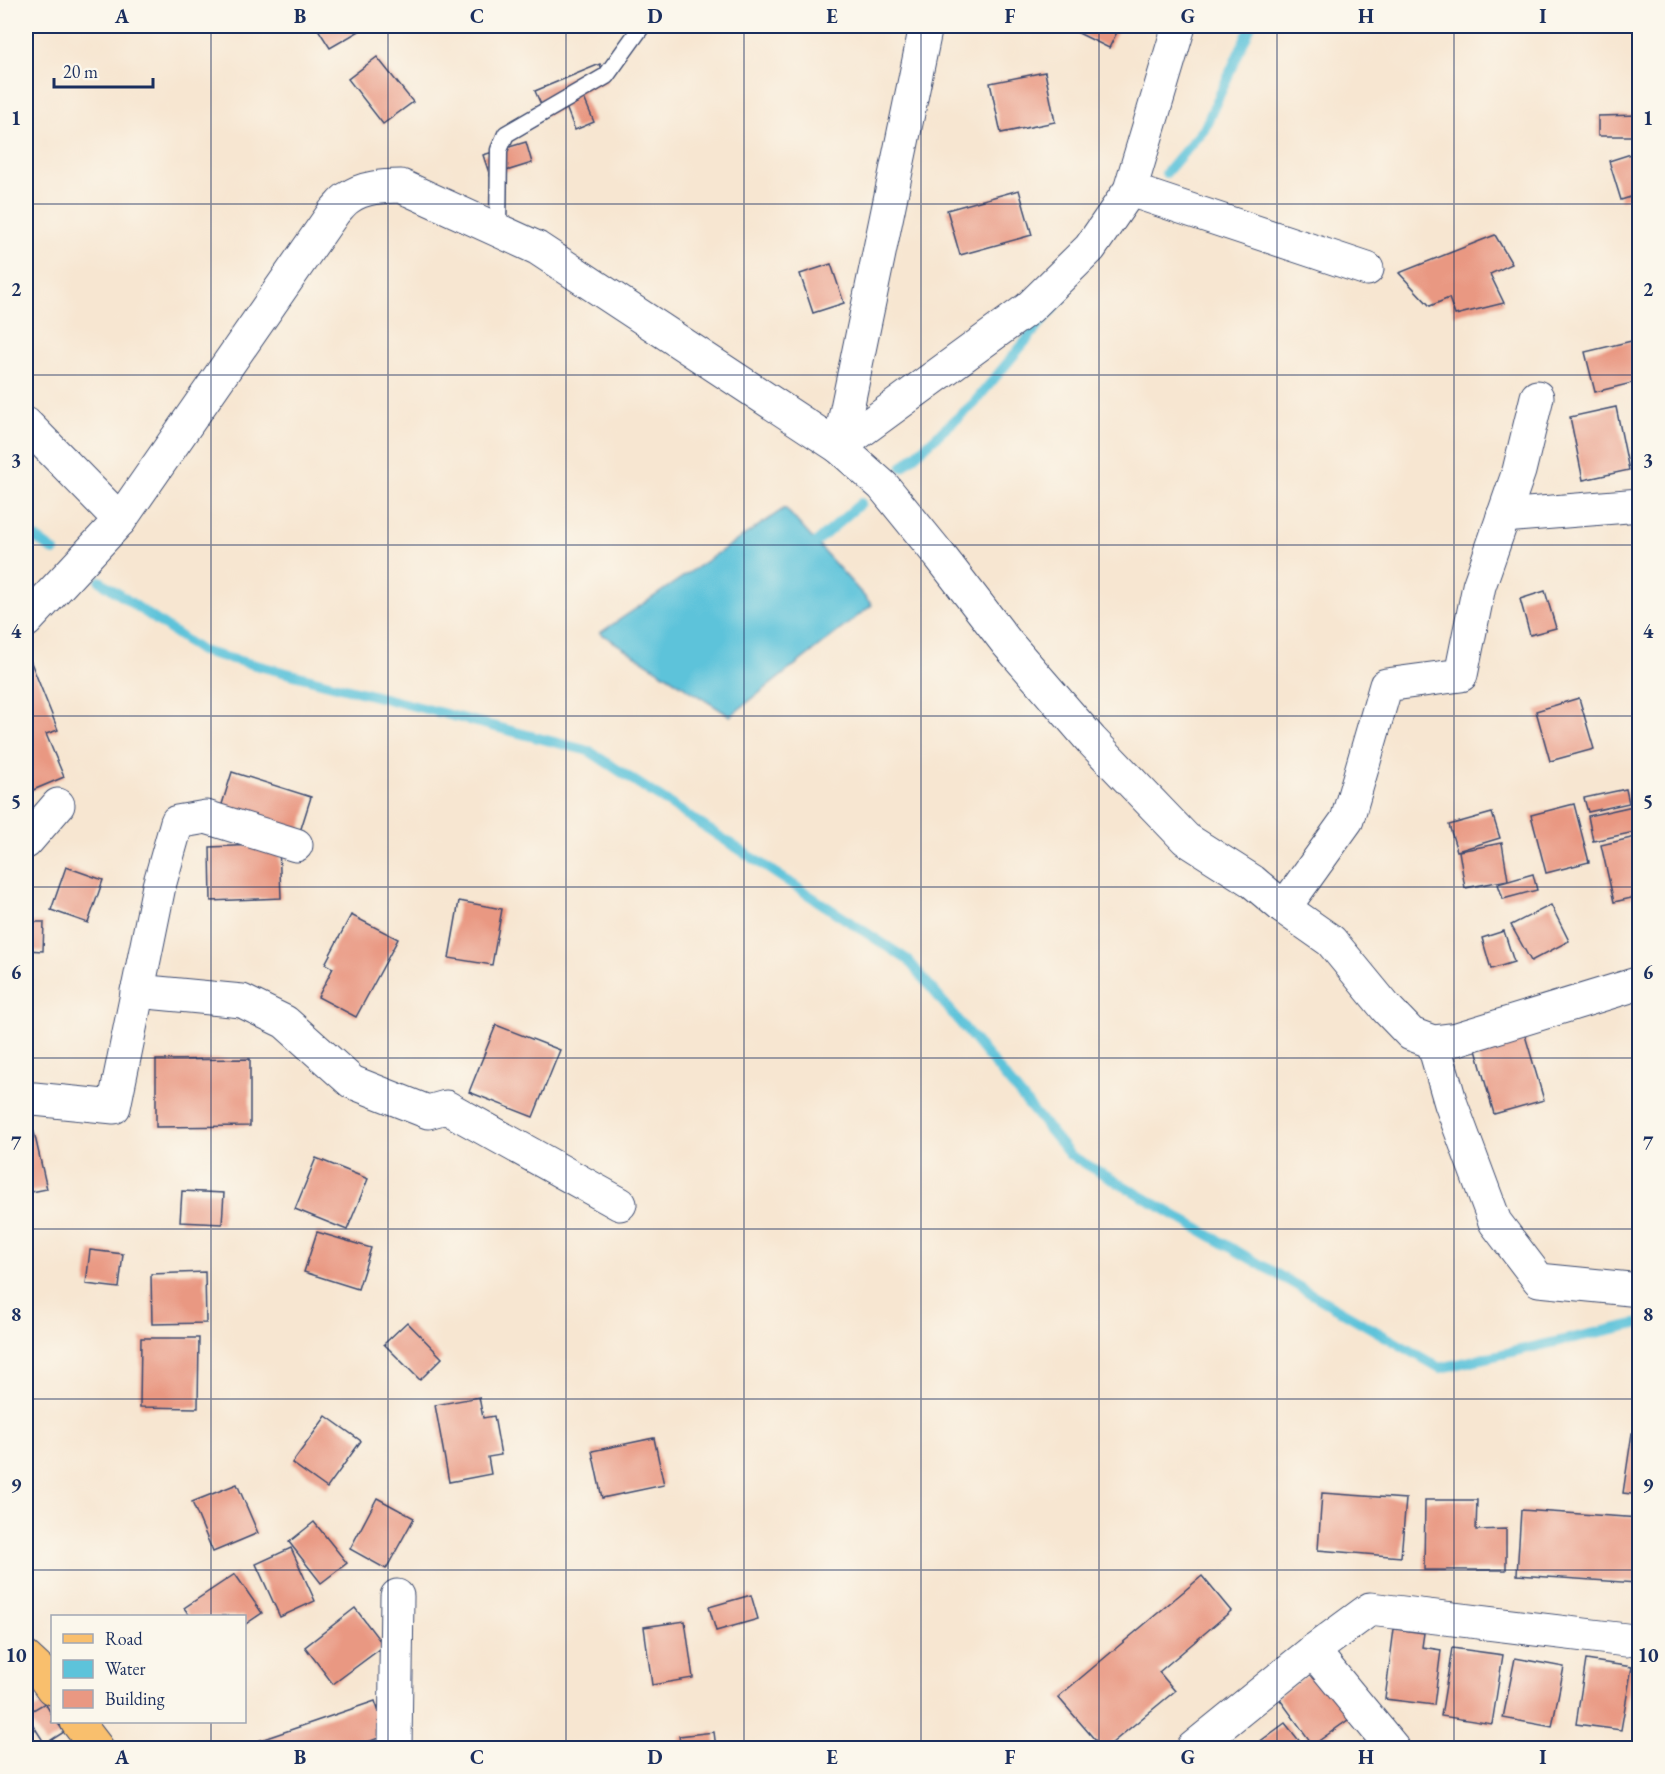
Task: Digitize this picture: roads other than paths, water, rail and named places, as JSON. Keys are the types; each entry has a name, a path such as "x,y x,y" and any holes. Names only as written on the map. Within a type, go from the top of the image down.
{"main road":[{"path":"26,1658 39,1670 51,1687"},
{"path":"78,1723 97,1749"}],"street":[{"path":"838,447 926,26"},
{"path":"838,447 1029,308 1090,248 1130,190 1179,26"},
{"path":"26,621 120,520 334,212 348,197 367,189 401,186 537,248 838,447 883,486 1007,643 1107,757 1186,839 1252,881 1284,908 1331,941 1386,1008 1411,1034 1433,1042 1457,1039 1640,983"},
{"path":"1130,190 1367,269"},
{"path":"1284,908 1347,820 1386,684 1461,675 1479,586 1519,471 1538,397"},
{"path":"26,424 120,520"},
{"path":"1503,516 1640,505"},
{"path":"26,842 58,805"},
{"path":"26,1101 114,1107 159,886 177,822 206,817 296,845"},
{"path":"137,991 242,1001 285,1022 352,1082 428,1112 446,1107 620,1204"},
{"path":"1433,1042 1450,1104 1495,1222 1539,1280 1640,1290"},
{"path":"395,1749 397,1596"},
{"path":"1193,1749 1313,1651 1370,1609 1626,1640"},
{"path":"1313,1651 1393,1749"}],"lane":[{"path":"498,230 499,150 506,134 606,76 642,26"}],"water":[{"path":"785,508 872,605 730,716 600,633"}],"waterway":[{"path":"1166,173 1204,129 1251,26"},
{"path":"902,467 973,404 1066,293"},
{"path":"806,551 861,503"},
{"path":"26,531 54,551"},
{"path":"100,581 201,651 589,751 908,960 1070,1155 1440,1368 1640,1323"}]}
